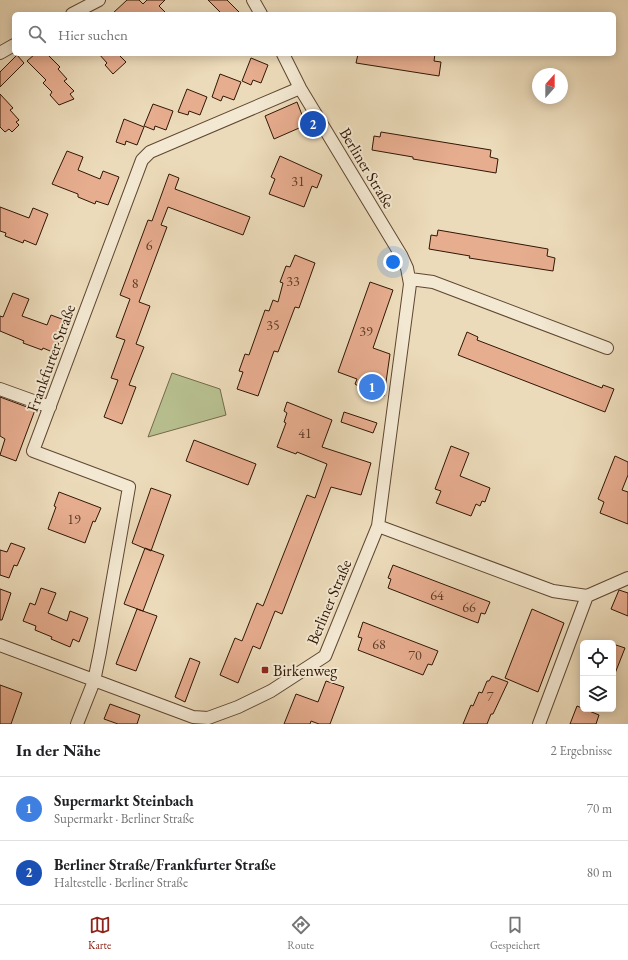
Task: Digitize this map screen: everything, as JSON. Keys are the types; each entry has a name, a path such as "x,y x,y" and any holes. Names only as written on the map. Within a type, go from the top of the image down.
{"street":[{"path":"76,12 99,0"},
{"path":"253,0 260,12"},
{"path":"0,53 12,46"},
{"name":"Berliner Straße","path":"0,645 193,717 208,718 271,691 325,656 378,526 409,301 410,279 401,255 300,88 284,56"},
{"name":"Frankfurter Straße","path":"94,681 128,487 33,450 142,160 150,152 300,88"},
{"path":"410,279 433,282 607,348"},
{"path":"0,389 50,407"},
{"path":"378,526 553,591 587,596 628,578"},
{"path":"539,724 587,596"},
{"path":"78,724 94,681"}],"green space":[{"path":"172,373 220,389 226,415 148,437"}],"building":[{"path":"127,0 139,0 143,4 147,0 165,0 159,6 165,12 114,12"},
{"path":"208,0 227,0 239,12 220,12"},
{"path":"16,56 18,56 24,63 0,87 0,72"},
{"path":"33,56 49,56 60,67 58,69 67,79 64,81 74,91 70,94 74,99 59,105 50,95 52,92 43,83 46,80 27,61"},
{"path":"101,56 120,56 126,62 113,74 105,65 107,63"},
{"path":"358,56 435,56 434,61 441,62 439,76 356,63"},
{"path":"251,58 268,65 261,83 253,80 251,85 242,81"},
{"path":"220,74 241,82 234,100 223,96 221,101 212,97"},
{"path":"187,89 207,97 200,115 189,111 188,115 178,112"},
{"path":"0,94 13,108 10,110 19,120 16,122 19,125 12,132 9,129 5,132 0,127"},
{"path":"297,102 306,125 274,139 265,116"},
{"path":"153,104 173,111 166,130 155,126 154,130 144,126"},
{"path":"124,119 144,127 137,145 126,141 125,145 116,142"},
{"path":"381,132 491,150 490,157 498,159 496,173 413,159 413,157 372,150 374,136 380,137"},
{"path":"67,151 83,157 78,170 100,179 103,171 119,177 108,205 96,201 95,204 78,197 78,194 52,184"},
{"path":"280,156 322,175 317,188 312,186 304,207 269,194 275,179 271,177"},
{"path":"169,174 179,178 175,189 250,217 243,235 168,207 161,225 167,227 139,302 150,306 136,344 144,347 129,385 136,387 122,424 104,417 118,380 111,378 125,340 116,337 130,299 120,295 148,220 152,221"},
{"path":"0,207 29,218 33,208 48,214 36,245 24,240 23,243 5,236 6,233 0,231"},
{"path":"438,230 548,249 547,256 555,258 553,271 469,258 470,256 429,249 431,235 437,236"},
{"path":"295,255 315,263 299,308 295,307 278,352 274,351 258,396 237,389 243,372 239,371 245,354 249,355 265,310 269,311 273,300 278,302 283,283 280,282 286,266 290,267"},
{"path":"370,282 393,290 373,348 390,354 384,396 360,387 355,384 357,379 338,372"},
{"path":"13,293 29,299 22,316 47,325 51,315 67,321 55,353 23,343 24,341 0,331 0,316 3,317"},
{"path":"467,332 478,337 477,340 602,388 603,385 614,389 605,412 458,355"},
{"path":"0,397 35,410 16,461 0,455 5,439 0,436"},
{"path":"287,402 332,420 322,447 371,463 361,495 331,487 282,614 275,611 260,649 253,646 238,683 220,675 235,638 242,641 257,603 263,606 307,495 315,498 327,464 297,452 296,454 277,447 286,423 284,422 287,413 284,411"},
{"path":"344,412 377,423 373,433 341,422"},
{"path":"194,440 256,464 248,485 186,461"},
{"path":"451,446 469,453 460,476 490,488 485,502 482,501 480,506 476,504 471,516 436,503 441,491 435,489"},
{"path":"615,456 628,462 628,475 622,490 628,492 628,524 600,513 604,502 598,499"},
{"path":"151,488 171,495 151,551 132,543"},
{"path":"59,492 101,508 95,522 93,521 85,543 48,529 56,507 54,506"},
{"path":"11,543 25,548 17,566 14,565 9,578 0,575 0,550 7,552"},
{"path":"145,548 164,555 143,611 124,604"},
{"path":"393,565 490,602 485,614 481,613 478,623 388,588 391,579 388,578"},
{"path":"41,588 56,593 48,613 67,621 70,611 88,618 79,642 73,639 70,647 51,639 52,637 35,630 36,626 23,621 30,603 35,605"},
{"path":"0,589 11,593 2,620 0,620"},
{"path":"619,590 628,593 628,616 611,609"},
{"path":"137,609 157,616 136,671 116,664"},
{"path":"532,609 564,623 538,692 505,678"},
{"path":"363,622 438,651 432,665 428,664 423,675 358,650 362,638 358,637"},
{"path":"616,645 625,648 616,671"},
{"path":"190,658 200,662 185,702 175,697"},
{"path":"492,676 508,682 487,724 463,724 471,705 473,706 479,692 482,693 487,681 489,681"},
{"path":"326,681 344,687 330,724 319,724 311,721 310,724 284,724 296,694 318,702"},
{"path":"0,685 22,693 11,724 0,724"},
{"path":"110,704 140,715 137,724 118,724 104,719"},
{"path":"577,706 580,707 580,712 592,712 599,715 596,724 570,724"}],"place":[{"name":"Berliner Straße/Frankfurter Straße","path":"313,124"},
{"name":"Supermarkt Steinbach","path":"372,387"},
{"name":"Birkenweg","path":"265,670"}]}
